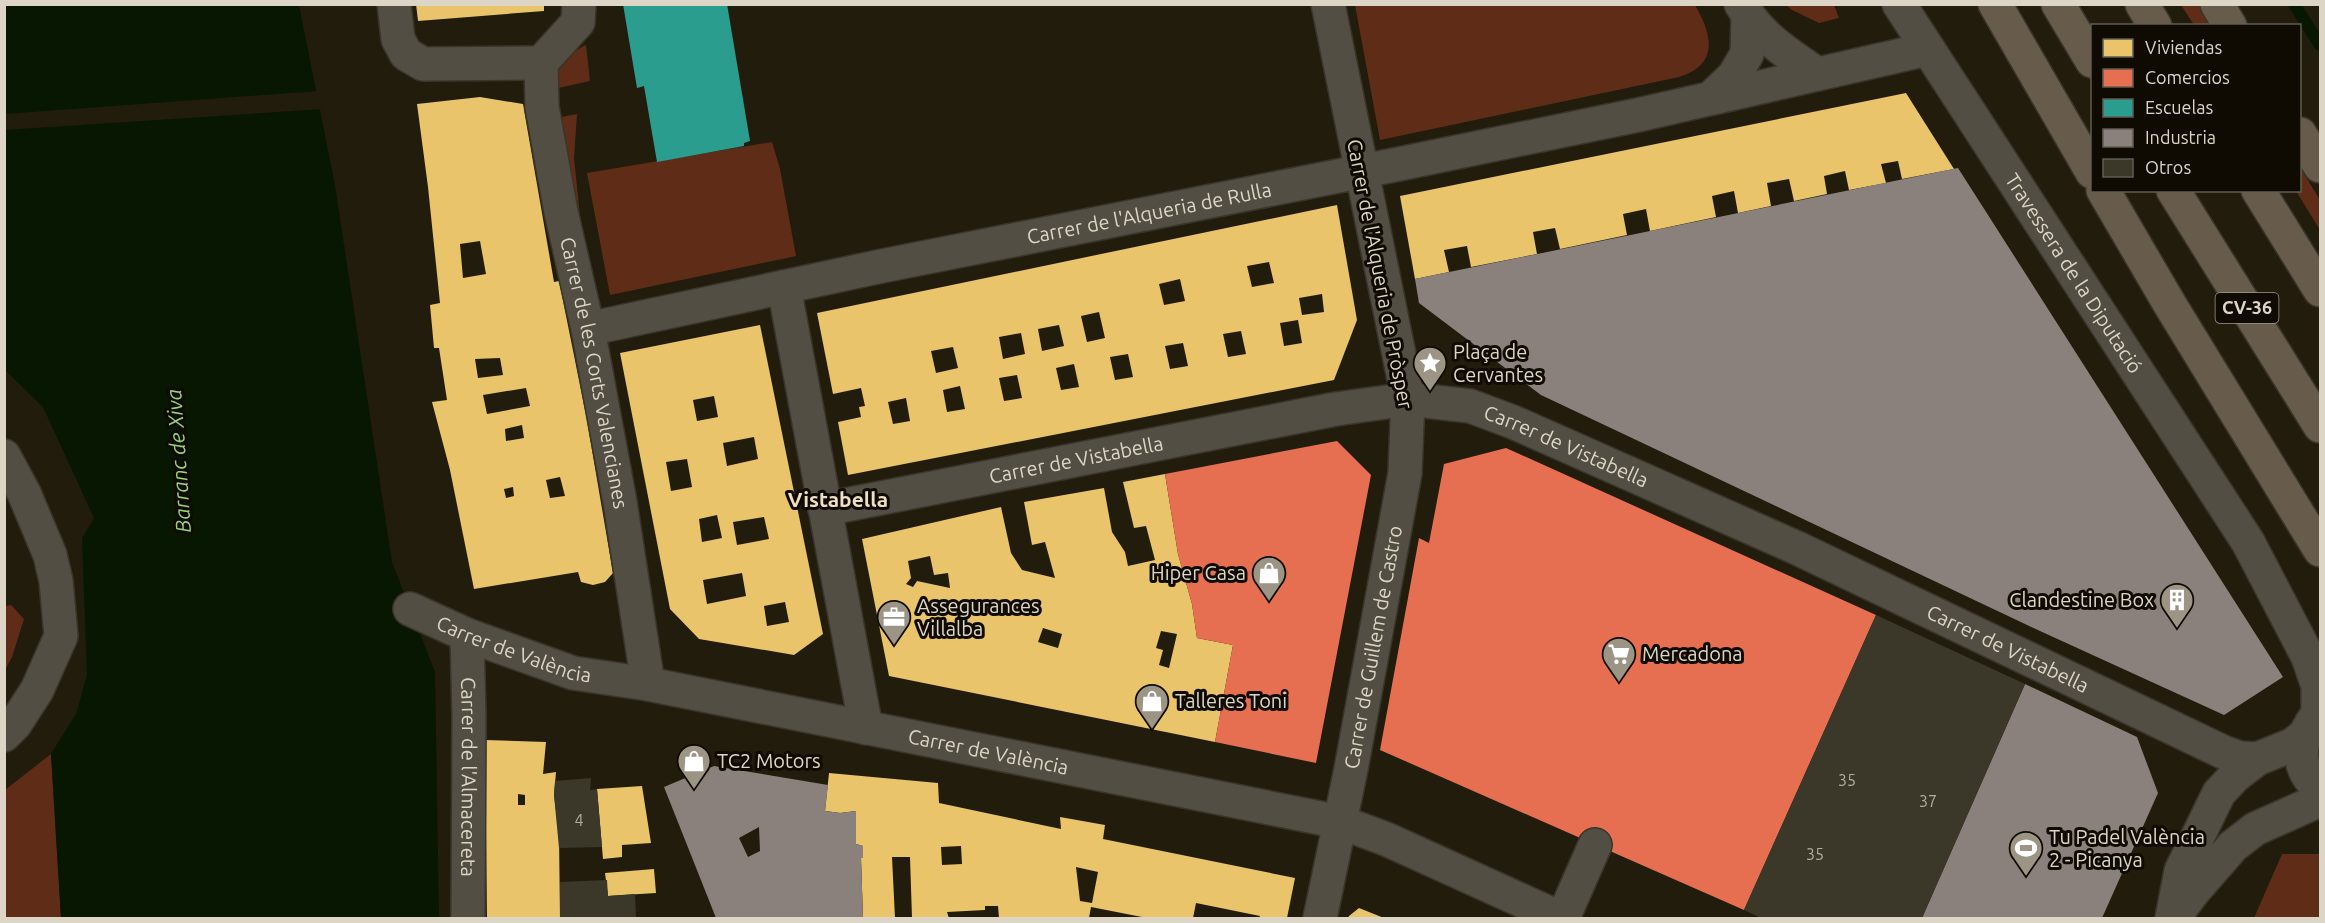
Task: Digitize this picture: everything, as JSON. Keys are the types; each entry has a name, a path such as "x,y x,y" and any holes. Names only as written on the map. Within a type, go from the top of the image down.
{"highway":[{"path":"1995,4 2091,170"},
{"path":"2058,4 2091,59"},
{"path":"2142,4 2154,24"},
{"path":"2217,4 2229,24"},
{"path":"2301,136 2320,166"},
{"path":"2104,192 2175,313 2320,550"},
{"name":"CV-36","path":"2174,192 2320,426"},
{"path":"2259,192 2320,290"}],"street":[{"path":"394,4 398,39 406,54 423,64 542,63 578,22 579,4"},
{"name":"Carrer de l'Alqueria de Pròsper","path":"1328,4 1408,399 1405,473"},
{"name":"Travessera de la Diputació","path":"1899,4 2248,542 2308,657 2318,686 2318,713 2301,749 2306,774 2320,788"},
{"path":"1745,11 1767,39 1817,74"},
{"path":"1712,98 1734,76 1747,54 1745,11"},
{"name":"Carrer de l'Alqueria de Rulla","path":"588,329 1712,98 1928,49"},
{"name":"Carrer de les Corts Valencianes","path":"542,63 542,107 558,200 588,329 620,502 648,684"},
{"path":"784,287 866,728"},
{"name":"Carrer de Vistabella","path":"825,509 1336,409 1408,399 1470,406 1500,416 1754,544 2223,752 2240,758 2257,759"},
{"path":"4,735 15,724 37,690 61,636 56,581 50,555 7,459"},
{"name":"Carrer de Guillem de Castro","path":"1320,918 1405,473"},
{"name":"Travessera de la Diputació","path":"2248,542 2320,632"},
{"name":"Carrer de València","path":"410,609 467,635 573,673 648,684 1340,822 1386,839 1561,918"},
{"name":"Carrer de l'Almacereta","path":"467,635 468,918"},
{"path":"2173,918 2181,871 2219,793 2235,776 2257,759 2292,745 2312,725"},
{"path":"2173,918 2234,846 2255,829 2320,800"},
{"path":"1561,918 1595,845"}],"shaded area":[{"path":"1355,5 1695,5 1705,26 1709,47 1707,56 1701,64 1679,77 1380,140"},
{"path":"1786,5 1834,5 1839,18 1819,23"},
{"path":"2181,5 2199,5 2211,24 2193,24"},
{"path":"586,45 590,81 554,89 557,74 563,62 572,53"},
{"path":"577,114 574,158 582,235 556,118"},
{"path":"772,142 780,169 796,256 610,295 587,173"},
{"path":"2301,169 2320,200 2320,230 2297,192 2301,192"},
{"path":"11,605 24,619 12,657 5,670 5,606"},
{"path":"51,754 61,918 5,918 5,790"},
{"path":"2282,854 2320,854 2320,918 2254,918"}],"water":[{"name":"Barranc de Xiva","path":"4,5 299,5 335,185 392,562 435,672 439,918 61,918 51,754 76,714 87,675 82,538 94,518 43,407 5,370"}],"pier":[{"path":"319,91 323,109 5,130 5,114"}],"building: Viviendas":[{"path":"416,4 544,4 544,11 418,21"},
{"path":"1906,93 1954,169 1902,179 1898,161 1881,164 1886,183 1849,190 1845,171 1824,176 1827,194 1794,201 1789,179 1767,183 1771,206 1738,213 1734,191 1712,196 1716,217 1650,231 1646,209 1623,214 1627,235 1560,249 1555,228 1533,232 1537,254 1471,267 1467,246 1444,250 1449,272 1415,279 1400,196"},
{"path":"480,97 523,104 554,282 559,281 586,415 613,573 605,582 593,585 581,582 578,572 474,589 450,470 432,402 447,400 439,348 434,348 430,305 440,303 417,104","holes":["480,241 486,274 463,278 460,244","500,358 503,375 478,378 475,359","526,388 530,406 487,414 483,395","522,425 524,438 506,441 505,429","560,477 565,496 550,498 546,480","513,487 514,496 506,498 504,489"]},
{"path":"1337,205 1357,320 1334,380 848,475 838,422 861,417 859,407 865,406 861,388 833,394 817,313","holes":["1269,262 1274,283 1252,287 1247,266","1180,279 1185,301 1164,305 1159,284","1322,294 1324,312 1302,315 1299,298","1099,312 1105,338 1087,342 1081,316","1298,320 1302,343 1284,346 1280,323","1059,325 1064,346 1042,351 1038,329","1241,331 1246,354 1228,357 1223,334","1021,333 1025,354 1003,359 999,337","1183,343 1188,366 1170,369 1165,346","953,347 958,368 936,373 931,351","1128,354 1133,377 1115,380 1110,357","1074,364 1079,387 1061,390 1056,368","1017,375 1022,398 1004,401 999,378","960,386 965,409 947,412 943,390","906,398 910,421 893,424 888,402"]},
{"path":"760,325 823,634 794,655 699,639 670,609 620,353","holes":["714,396 718,417 697,421 693,400","754,437 758,459 727,466 723,443","687,459 692,487 671,491 666,462","717,515 722,538 702,542 699,519","764,517 769,539 737,545 733,522","742,573 746,596 707,604 703,580","785,602 789,622 767,626 764,606"]},
{"path":"1165,474 1178,554 1192,604 1197,638 1233,645 1215,742 889,676 862,539 1001,507 1011,553 1022,570 1055,578 1045,542 1032,545 1024,502 1104,488 1112,532 1125,552 1128,566 1155,560 1146,526 1134,528 1123,482","holes":["930,556 934,575 948,573 950,588 917,581 913,587 906,584 911,578 908,561","1043,628 1062,634 1058,648 1038,642","1161,631 1177,634 1169,668 1159,665 1163,650 1156,648"]},
{"path":"485,740 546,742 543,774 556,772 554,795 559,835 560,918 487,918","holes":["518,794 525,795 525,805 518,805"]},
{"path":"829,773 938,783 939,803 1061,829 1060,817 1105,825 1103,839 1295,878 1287,918 1259,918 1260,916 1196,903 1193,918 1147,918 1091,907 1089,918 999,918 998,906 985,906 985,910 947,912 949,918 912,918 910,857 892,857 895,918 863,918 861,858 863,858 863,846 856,844 856,811 840,813 825,811","holes":["961,846 962,864 942,865 941,847","1076,867 1098,872 1092,903 1080,901"]},
{"path":"642,786 651,843 622,845 622,857 603,859 597,789"},
{"path":"654,869 656,893 608,896 605,873"},
{"path":"1359,908 1384,918 1348,918"}],"building: Comercios":[{"name":"Hiper Casa","path":"1337,441 1371,475 1316,763 1215,742 1233,645 1197,638 1192,604 1178,554 1165,474"},
{"name":"Mercadona","path":"1506,448 1876,615 1744,910 1380,750 1419,538 1429,543 1444,464"}],"building: Escuelas":[{"path":"623,4 727,4 750,141 744,143 744,146 657,162 644,86 637,88"}],"building: Industria":[{"path":"1958,168 2283,677 2224,715 2040,631 1541,395 1419,303 1415,279"},
{"path":"2025,684 2137,737 2158,793 2102,918 1922,918"},
{"path":"714,766 828,785 825,811 840,813 856,811 856,844 863,846 863,858 861,858 863,918 716,918 664,787","holes":["759,827 760,851 748,857 739,838"]}],"building: Otros":[{"path":"1876,615 2025,684 1922,918 1761,918 1744,910"},
{"path":"591,778 590,790 597,789 602,847 559,848 554,795 555,781"},
{"path":"607,880 608,896 635,894 636,918 560,918 560,882"}],"waterway":[{"path":"2294,4 2320,45"}],"place":[{"name":"Plaça de Cervantes","path":"1430,392"},
{"name":"Hiper Casa","path":"1269,602"},
{"name":"Clandestine Box","path":"2177,629"},
{"name":"Assegurances Villalba","path":"894,646"},
{"name":"Mercadona","path":"1619,683"},
{"name":"Talleres Toni","path":"1152,730"},
{"name":"TC2 Motors","path":"694,790"},
{"name":"Tu Padel València 2 - Picanya","path":"2026,877"}],"district":[{"name":"Vistabella","path":"838,500"}]}
